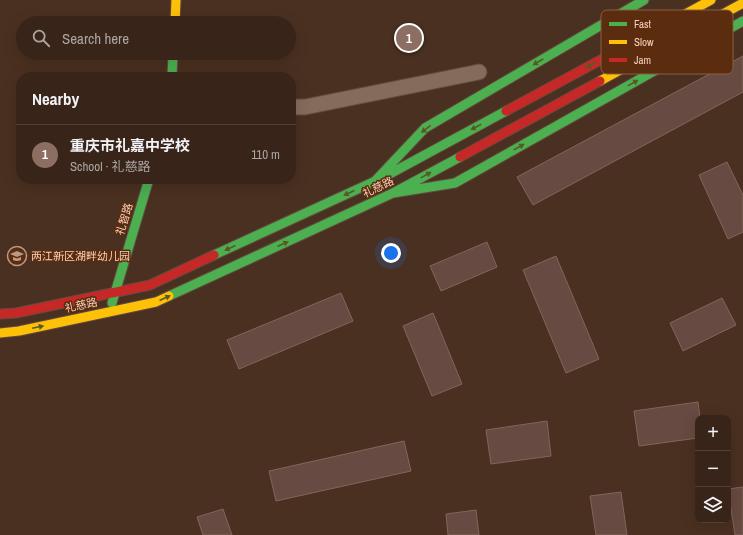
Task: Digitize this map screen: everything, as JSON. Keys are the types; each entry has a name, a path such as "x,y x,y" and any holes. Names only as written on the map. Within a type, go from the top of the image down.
{"main road":[{"path":"175,16 176,0"},
{"path":"627,10 644,0"},
{"name":"礼慈路","path":"692,10 711,0"},
{"name":"礼慈路","path":"730,10 743,3"},
{"path":"733,27 743,21"},
{"path":"376,181 425,128 601,25"},
{"name":"礼慈路","path":"0,314 150,285 376,181 601,59"},
{"path":"172,72 173,60"},
{"name":"礼慈路","path":"0,333 18,331 156,302 393,193 612,74"},
{"path":"393,193 455,183 649,74"},
{"name":"礼智路","path":"110,312 147,184"}],"street":[{"path":"296,107 305,107 479,72"}],"building":[{"path":"743,56 743,92 533,205 517,177 709,74 733,74 733,61"},
{"path":"727,162 743,195 743,232 728,239 699,175"},
{"path":"487,242 497,267 441,291 430,266"},
{"path":"556,256 599,359 566,373 523,270"},
{"path":"341,293 353,321 239,369 227,340"},
{"path":"722,298 736,325 683,351 670,323"},
{"path":"433,313 462,384 432,396 403,326"},
{"path":"698,402 700,415 695,415 695,438 639,446 634,411"},
{"path":"547,421 551,456 491,464 486,430"},
{"path":"404,441 411,471 276,501 269,471"},
{"path":"743,487 743,535 735,535 731,509 731,489"},
{"path":"621,492 627,535 596,535 590,496"},
{"path":"223,509 232,535 203,535 197,517"},
{"path":"476,510 479,535 448,535 446,514"}],"traffic: fast":[{"path":"627,10 644,0"},
{"path":"733,27 743,21"},
{"path":"375,181 425,128 601,25"},
{"path":"172,72 173,60"},
{"path":"393,193 455,183 649,74"},
{"path":"214,255 384,177 506,111"},
{"path":"169,296 393,193 460,157"},
{"path":"112,303 148,184"}],"traffic: slow":[{"path":"175,16 176,0"},
{"path":"693,10 711,0"},
{"path":"730,10 743,3"},
{"path":"600,81 613,74"},
{"path":"0,333 19,331 156,302 169,296"}],"traffic: jam":[{"path":"506,111 601,60"},
{"path":"460,157 600,81"},
{"path":"0,314 16,313 150,285 214,255"}],"place":[{"name":"重庆市礼嘉中学校","path":"409,38"},
{"name":"两江新区湖畔幼儿园","path":"17,256"}]}
